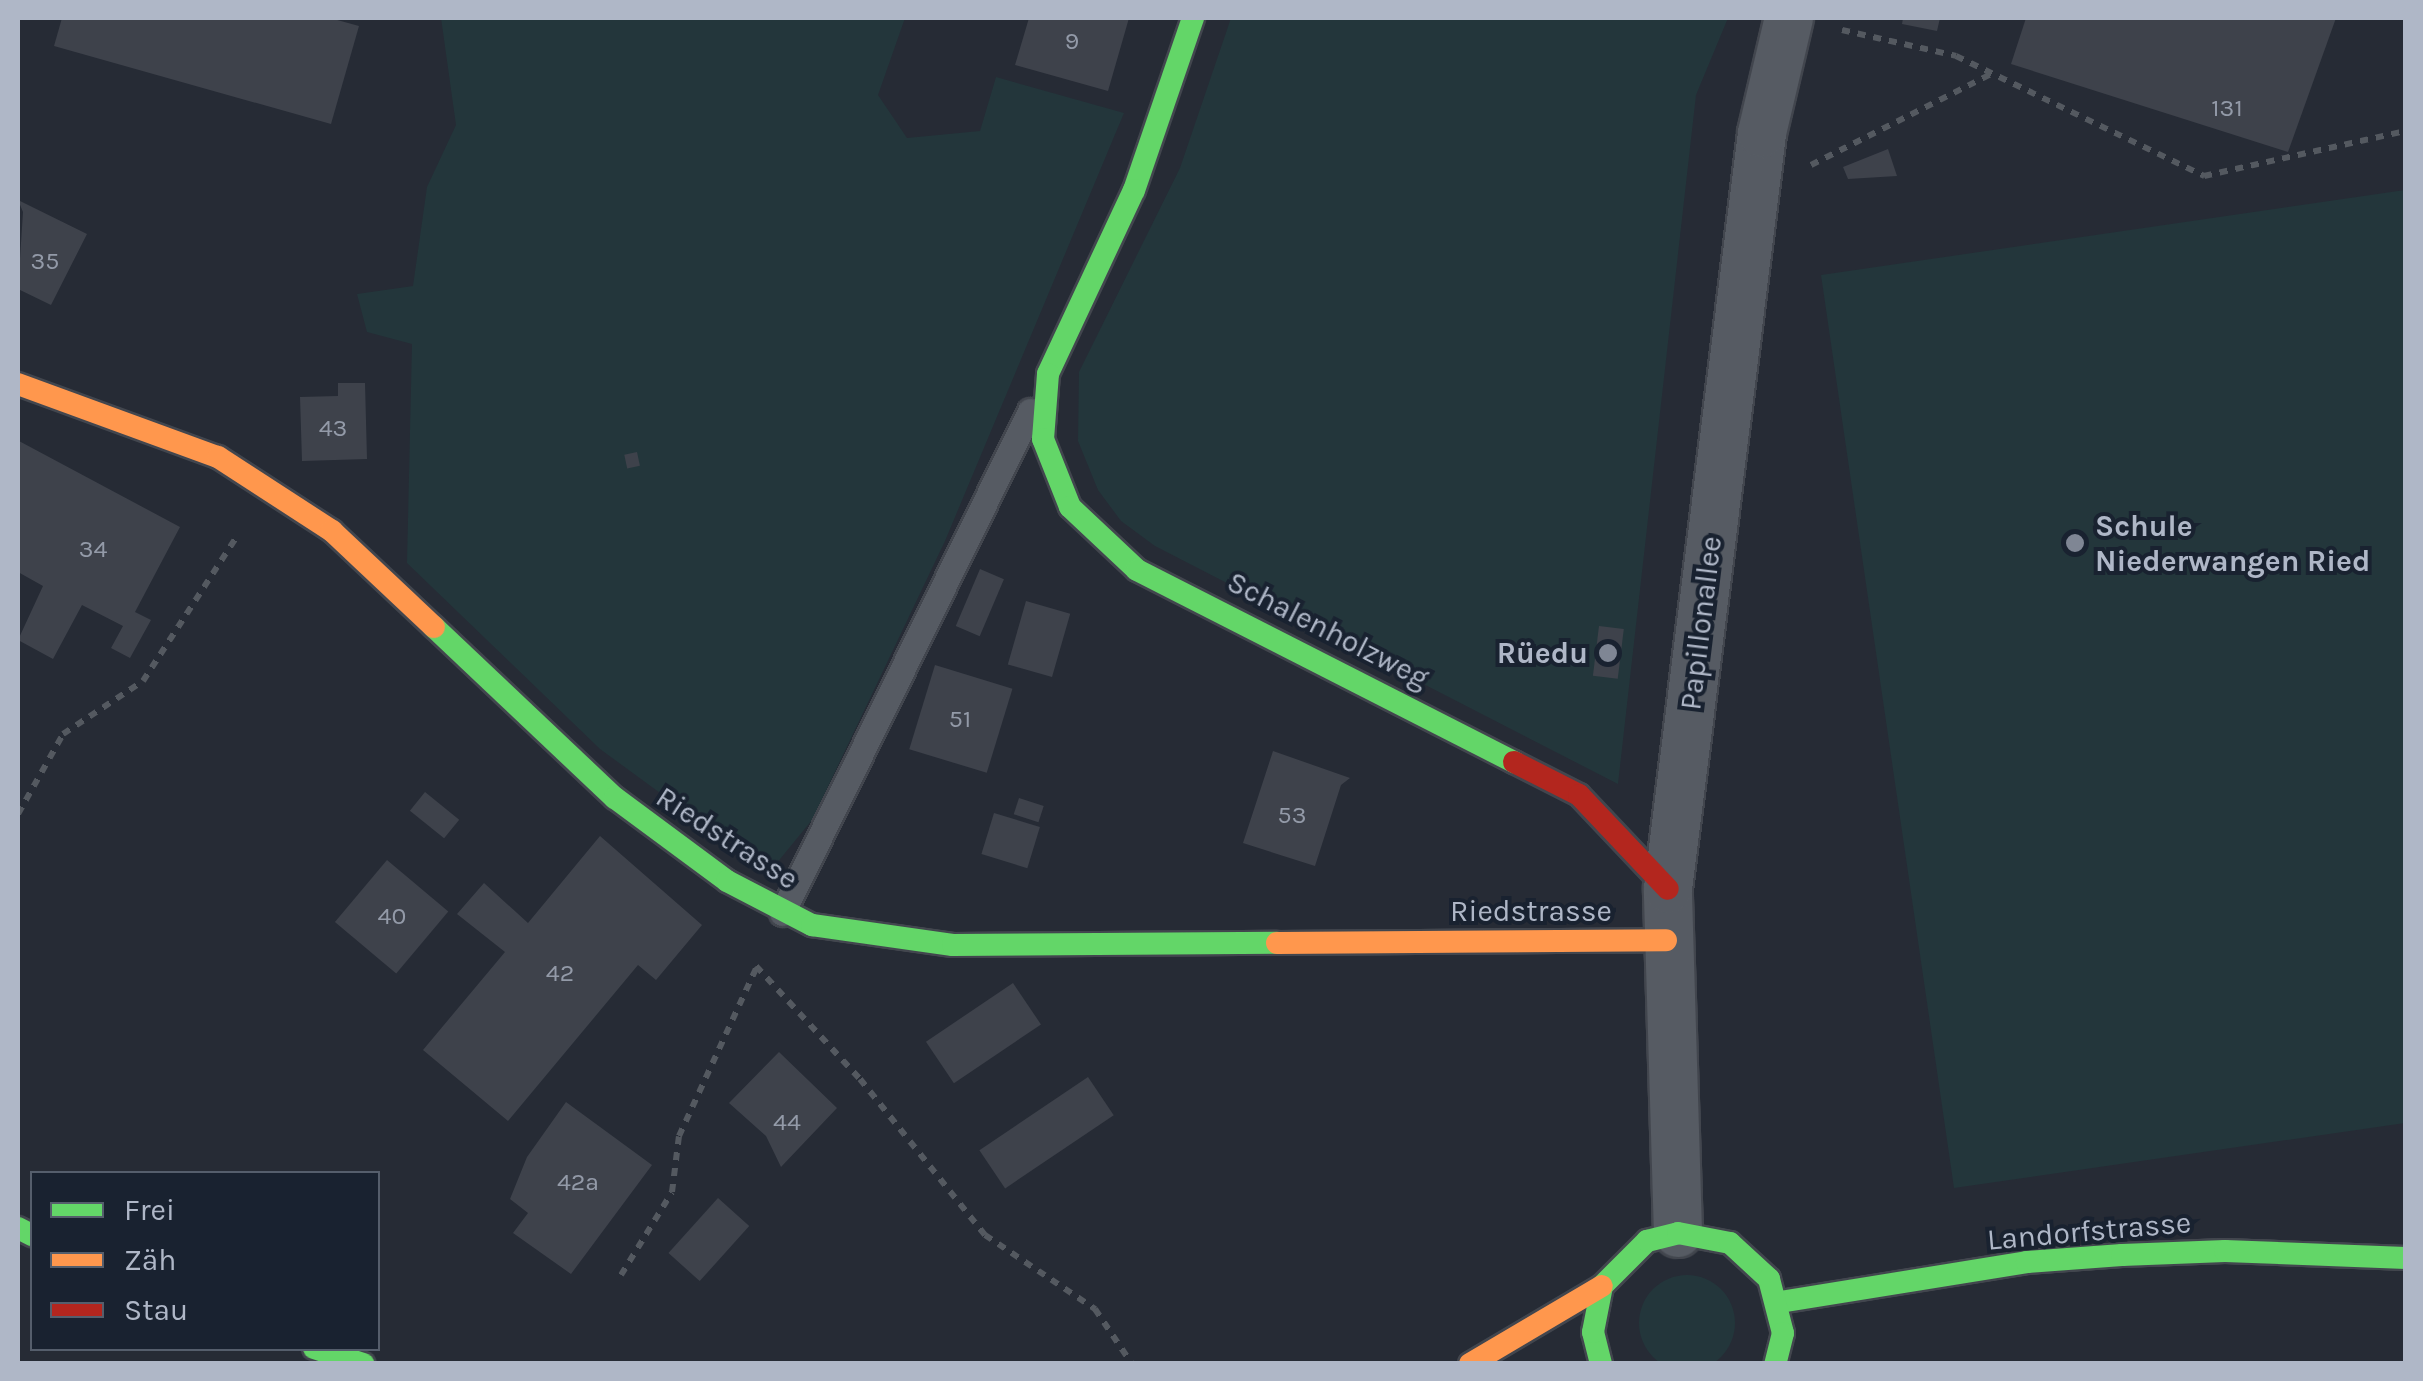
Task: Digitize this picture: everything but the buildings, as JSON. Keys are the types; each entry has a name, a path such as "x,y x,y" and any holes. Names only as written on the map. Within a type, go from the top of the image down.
{"street":[{"name":"Schalenholzweg","path":"1192,18 1151,150 1048,374 1041,419 1047,459 1070,506 1099,539 1138,570 1579,794 1668,889"},
{"name":"Papillonallee","path":"1678,1233 1666,940 1668,889 1754,194 1789,18"},
{"name":"Riedstrasse","path":"18,384 201,450 332,531 615,798 674,846 782,913 843,933 954,944 1666,940"},
{"path":"1470,1364 1602,1286 1621,1260 1647,1241 1678,1233 1718,1238 1752,1257 1780,1302 1782,1333 1775,1364"},
{"name":"Landorfstrasse","path":"1780,1302 2027,1262 2103,1256 2226,1251 2406,1258"},
{"path":"1601,1364 1594,1332 1602,1286"},
{"path":"323,1351 363,1364"}],"lane":[{"name":"Schalenholzweg","path":"782,913 1048,374"}],"path":[{"path":"1789,18 1956,56 2204,176 2406,131"},
{"path":"1754,194 1992,74"},
{"path":"18,814 62,734 144,681 268,488"},
{"path":"621,1275 672,1192 680,1136 782,913"},
{"path":"756,966 860,1079 984,1236 1095,1309 1132,1364"}],"green space":[{"path":"441,18 905,18 878,95 907,138 980,131 996,77 1124,113 945,541 812,820 776,864 708,828 600,749 407,563 412,344 367,332 357,294 413,286 427,187 456,125"},
{"path":"1231,18 1728,18 1696,95 1618,784 1155,546 1121,521 1098,490 1078,441 1079,372 1180,168"},
{"name":"Schule Niederwangen Ried","path":"2405,190 2405,1123 1954,1188 1821,275"},
{"path":"1687,1275 1705,1278 1721,1289 1732,1305 1732,1341 1721,1357 1705,1368 1687,1371 1669,1368 1653,1357 1642,1341 1639,1323 1642,1305 1653,1289 1669,1278"}],"traffic: fast":[{"path":"1193,18 1134,190 1048,374 1043,439 1070,507 1137,570 1514,762"},
{"path":"434,627 615,798 727,881 812,925 953,945 1277,943"},
{"path":"18,1228 30,1234"},
{"path":"1601,1364 1593,1332 1602,1286 1647,1241 1678,1233 1730,1243 1769,1279 1783,1333 1775,1364"},
{"path":"1780,1302 2027,1262 2122,1255 2225,1251 2406,1258"},
{"path":"323,1351 363,1364"}],"traffic: slow":[{"path":"18,384 218,457 332,531 434,627"},
{"path":"1277,943 1666,940"},
{"path":"1470,1364 1602,1286"}],"traffic: jam":[{"path":"1514,762 1579,795 1668,889"}],"place":[{"name":"Schule Niederwangen Ried","path":"2075,543"},
{"name":"Rüedu","path":"1608,653"}]}
